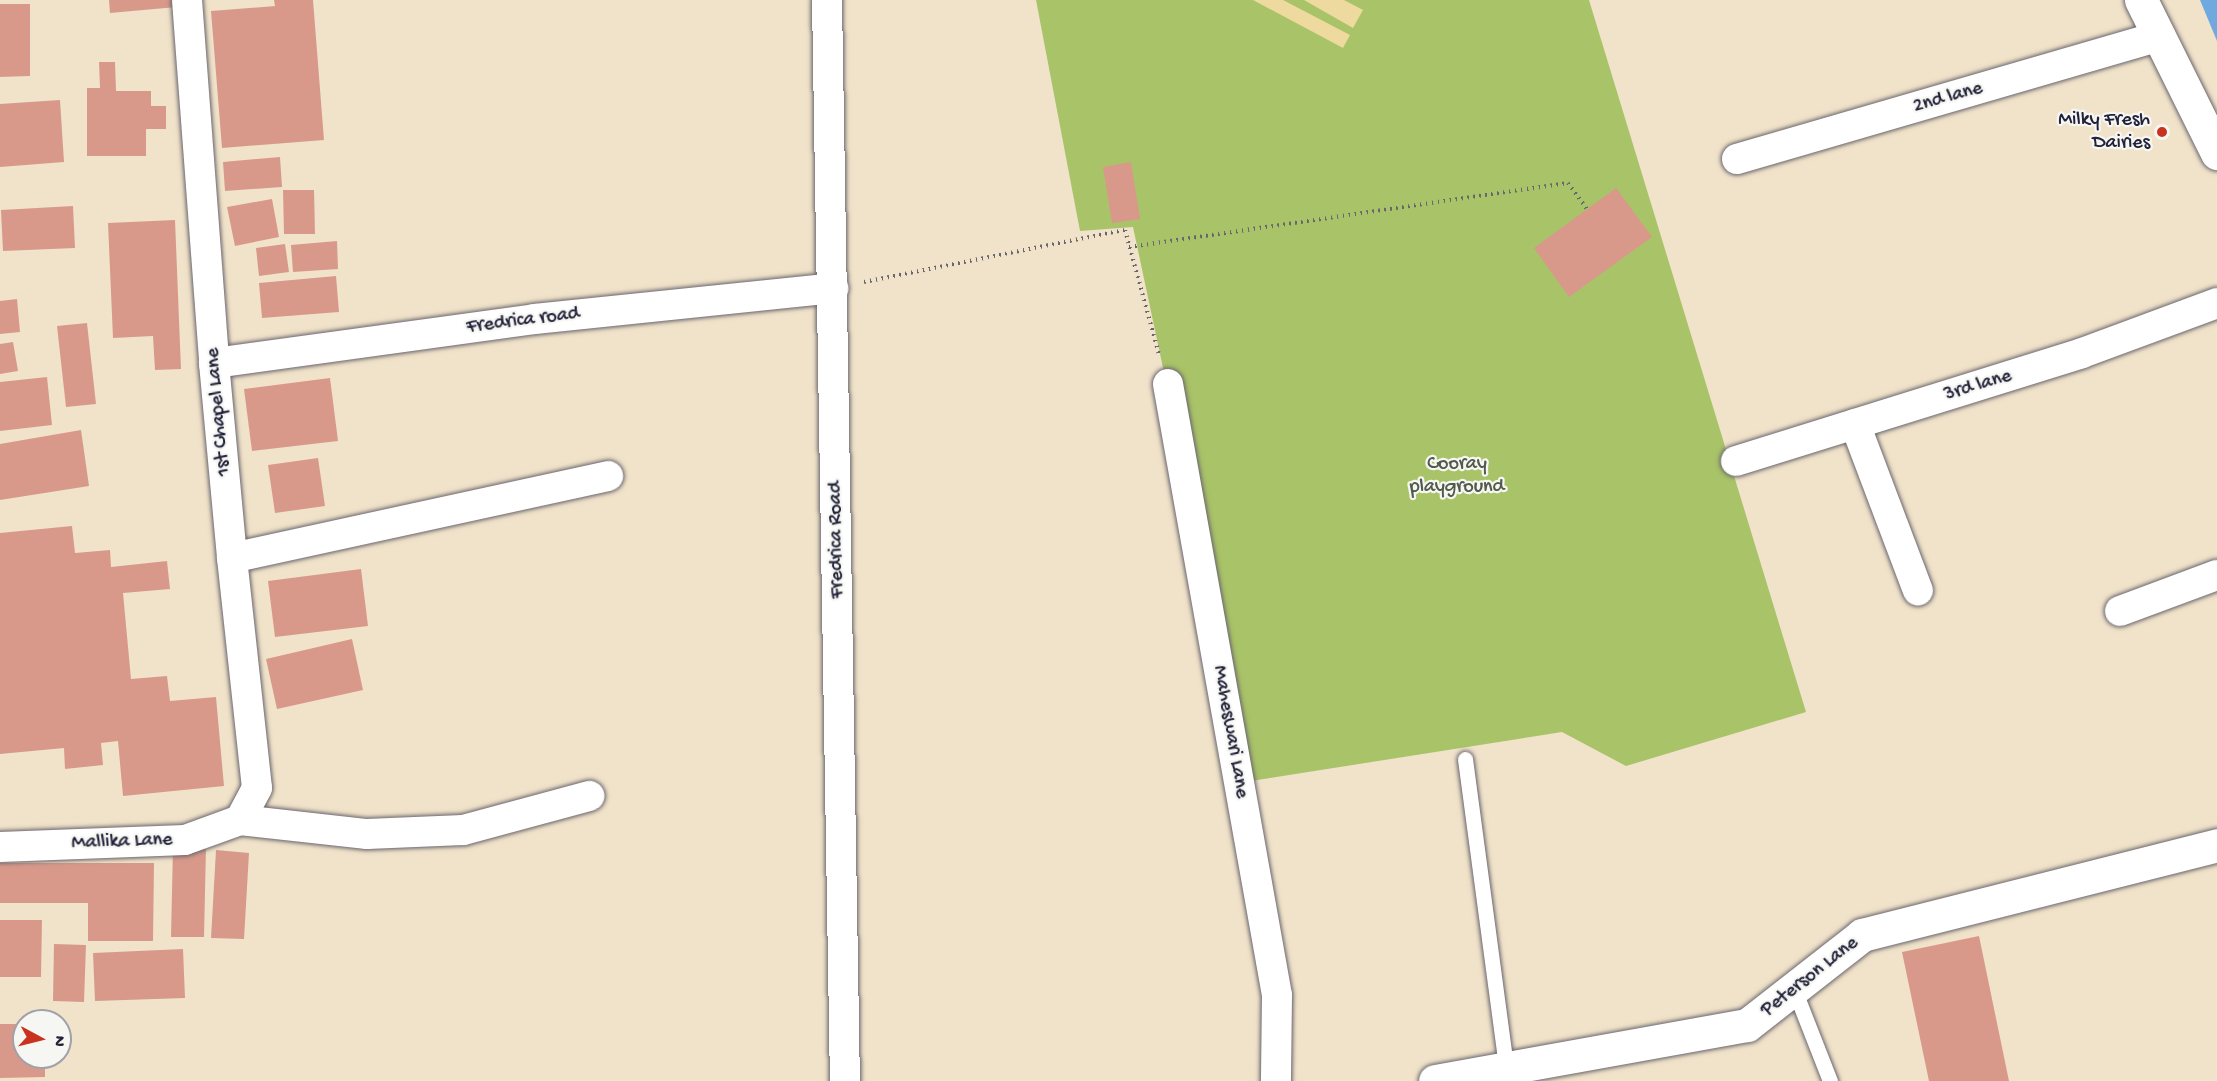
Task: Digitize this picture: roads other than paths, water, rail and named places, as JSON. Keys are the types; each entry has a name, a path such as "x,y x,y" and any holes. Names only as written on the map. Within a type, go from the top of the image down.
{"street":[{"name":"1st Chapel Lane","path":"187,0 231,558 257,788 240,820"},
{"name":"Fredrica Road","path":"827,0 845,1081"},
{"path":"2142,0 2217,153"},
{"name":"2nd lane","path":"1737,159 2160,36"},
{"name":"Fredrica road","path":"214,363 535,319 833,288"},
{"name":"3rd lane","path":"1736,461 2082,353 2217,303"},
{"name":"Maheswari Lane","path":"1168,384 1277,995 1276,1081"},
{"path":"1855,424 1918,591"},
{"path":"231,558 608,476"},
{"path":"2120,611 2217,575"},
{"path":"240,820 366,834 463,830 589,796"},
{"name":"Mallika Lane","path":"0,848 185,840 240,820"},
{"name":"Peterson Lane","path":"1435,1081 1747,1025 1862,935 2217,845"}],"lane":[{"path":"1465,759 1506,1068"},
{"path":"1794,989 1830,1081"}],"water":[{"path":"2200,0 2217,0 2217,41"}],"place":[{"name":"Milky Fresh Dairies","path":"2162,132"}],"park label":[{"name":"Cooray playground","path":"1457,476"}]}
